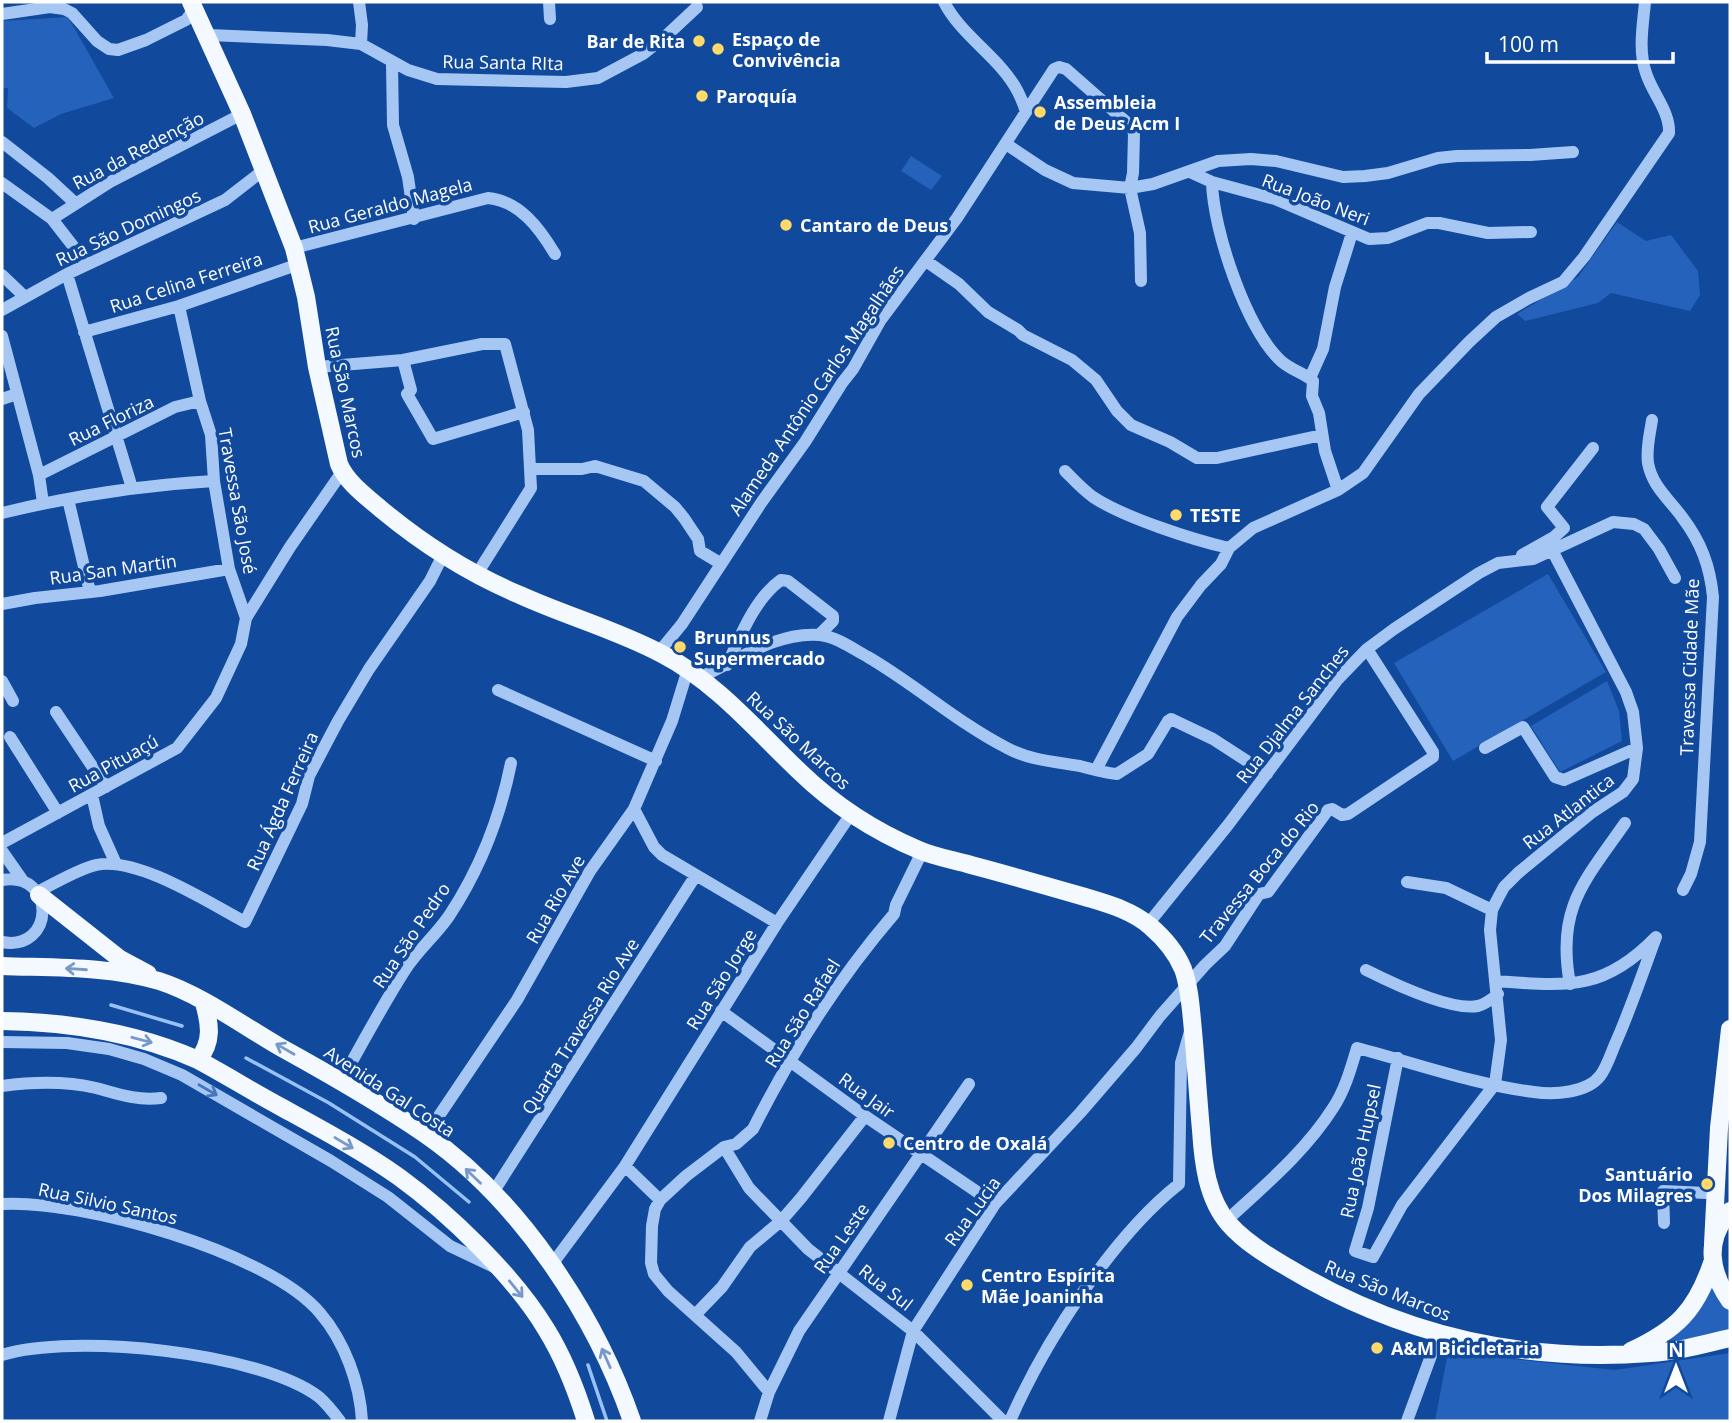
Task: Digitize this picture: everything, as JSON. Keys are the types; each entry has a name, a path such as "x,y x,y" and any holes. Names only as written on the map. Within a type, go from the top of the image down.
{"main road":[{"name":"Rua São Marcos","path":"193,5 243,114 296,256 317,367 342,472 362,493 404,528 477,574 515,594 659,652 694,673 779,749 796,769 851,814 922,852 1111,905 1148,924 1177,955 1188,986 1203,1156 1208,1184 1226,1221 1245,1240 1262,1251 1334,1295 1439,1334 1483,1345 1553,1354 1624,1353 1673,1351 1730,1338"},
{"path":"39,897 120,959 160,982"},
{"name":"Avenida Gal Costa","path":"2,966 107,972 160,982 204,1003 341,1081 426,1135 492,1194 537,1243 596,1337 632,1421"},
{"path":"198,1060 206,1048 210,1032 204,1003"},
{"path":"2,1021 72,1025 110,1032 147,1041 198,1060 340,1140 400,1178 462,1228 546,1328 577,1393 586,1421"},
{"path":"1730,1029 1715,1182 1712,1263 1718,1284 1730,1301"},
{"path":"1713,1244 1718,1230 1730,1212"},
{"name":"Rua São Marcos","path":"1624,1353 1670,1330 1684,1317 1705,1286 1712,1263"}],"street":[{"path":"359,2 361,44"},
{"path":"549,2 550,19"},
{"path":"944,2 961,27 1018,90 1026,112"},
{"path":"1096,770 1177,617 1200,585 1221,564 1229,548 1254,528 1338,490 1363,473 1419,394 1469,342 1496,317 1563,282 1584,257 1669,134 1669,122 1646,74 1643,61 1645,2"},
{"path":"2,14 50,7 64,9 72,13 97,41 108,49 118,50 146,40 186,20 193,5"},
{"name":"Rua Santa RIta","path":"209,36 313,39 361,44 408,71 437,79 566,82 598,78 643,54 667,36 697,7"},
{"path":"392,63 393,125 408,177 414,219"},
{"name":"Alameda Antônio Carlos Magalhães","path":"659,652 682,624 720,563 853,369 880,321 926,261 1054,69 1059,66 1066,69 1132,127 1133,173 1130,188"},
{"name":"Rua da Redenção","path":"52,219 110,182 243,114"},
{"path":"2,142 48,177 75,203"},
{"path":"1006,144 1045,170 1073,183 1130,188 1190,172 1201,166 1251,159 1308,167 1343,177 1388,173 1437,158 1573,152"},
{"name":"Rua São Domingos","path":"2,310 87,264 225,200 265,169"},
{"path":"1190,172 1212,183 1217,219 1230,265 1239,291 1259,331 1280,360 1313,381 1312,396 1319,413 1322,435 1338,490"},
{"path":"2,183 52,219 87,264"},
{"name":"Rua João Neri","path":"1212,183 1291,204 1352,233 1378,240 1427,223 1488,233 1531,232"},
{"path":"1130,188 1140,233 1141,281"},
{"name":"Rua Geraldo Magela","path":"296,256 479,199 503,201 525,215 540,230 555,254"},
{"path":"1310,378 1323,349 1335,287 1352,233"},
{"name":"Rua Celina Ferreira","path":"84,332 179,306 296,256"},
{"path":"926,261 959,284 988,312 1023,335 1072,360 1096,380 1117,411 1132,425 1197,458 1217,458 1322,435"},
{"path":"67,274 132,488"},
{"path":"2,275 25,297"},
{"name":"Travessa São José","path":"179,306 200,401 211,435 214,481 229,569 246,618"},
{"path":"2,336 44,503"},
{"path":"317,367 404,360 482,344 505,344 531,449 531,488 477,574"},
{"path":"404,360 411,390 407,394 433,439 524,412"},
{"path":"2,399 17,394"},
{"name":"Rua Floriza","path":"39,475 175,407 200,401"},
{"name":"Travessa Cidade Mãe","path":"1652,419 1647,447 1652,476 1657,487 1695,535 1711,573 1713,597 1700,842 1691,874 1683,890"},
{"name":"Rua Djalma Sanches","path":"1148,924 1267,774 1338,679 1367,649 1479,573 1532,551 1564,528 1547,507 1593,448"},
{"path":"531,469 582,469 598,466 645,481 684,518 698,538 700,551 720,563"},
{"path":"1065,471 1082,489 1115,509 1199,540 1229,548"},
{"name":"Rua Pituaçú","path":"2,843 177,748 216,698 241,644 246,618 289,547 342,472"},
{"path":"2,513 132,488 214,481"},
{"path":"68,499 90,593"},
{"name":"Rua Djalma Sanches","path":"1498,563 1526,561 1614,522 1634,524 1652,537 1675,578"},
{"name":"Rua Atlantica","path":"1492,910 1504,887 1517,873 1629,786 1633,779 1637,748 1633,712 1619,673 1552,550"},
{"name":"Rua Ágda Ferreira","path":"116,864 140,869 246,922 302,804 309,776 338,721 369,669 430,581 443,555"},
{"name":"Rua San Martin","path":"2,604 90,593 229,569"},
{"path":"727,665 743,629 763,599 781,580 788,580 833,615 833,621 819,635"},
{"path":"694,673 727,665 776,642 819,635 835,639 889,670 1009,749 1027,756 1117,774 1148,754 1171,719 1239,754 1267,774"},
{"name":"Travessa Boca do Rio","path":"1188,986 1225,946 1259,894 1268,892 1328,810 1332,809 1342,815 1348,814 1431,760 1433,755 1367,649"},
{"name":"Rua Rio Ave","path":"426,1135 517,1000 590,871 634,809 694,673"},
{"path":"2,681 13,701"},
{"path":"498,690 656,761"},
{"path":"56,712 106,787"},
{"path":"1485,748 1520,728 1525,728 1555,777 1564,780 1637,748"},
{"path":"10,737 58,813"},
{"name":"Rua São Pedro","path":"341,1081 405,969 448,917 472,876 493,831 504,796 510,763"},
{"path":"39,897 82,870 96,865 116,864 99,826 92,794"},
{"path":"634,809 654,847 662,855 777,923"},
{"name":"Rua São Jorge","path":"554,1268 556,1259 625,1166 777,923 851,814"},
{"path":"1570,984 1565,944 1577,897 1588,875 1625,823"},
{"path":"2,851 23,881 39,897 42,920 32,935 19,942 2,942"},
{"name":"Rua São Rafael","path":"660,1200 686,1176 724,1147 736,1144 753,1129 828,998 848,968 894,914 922,852"},
{"name":"Quarta Travessa Rio Ave","path":"492,1194 696,875"},
{"path":"2,880 23,881"},
{"path":"1407,883 1446,888 1492,910 1490,930 1501,1040 1495,1084"},
{"path":"1226,1221 1287,1164 1314,1133 1341,1093 1357,1048 1537,1093 1581,1088 1600,1077 1629,1013 1656,937 1640,954 1601,978 1570,984 1496,988"},
{"path":"1366,970 1395,984 1454,1004 1478,1006 1490,1001 1496,988"},
{"name":"Rua Lucia","path":"889,1421 913,1331 995,1204 1087,1105 1188,986"},
{"name":"Rua Jair","path":"721,1011 865,1116 995,1204"},
{"path":"1010,1421 1032,1375 1083,1294 1116,1249 1179,1184 1181,1063 1192,1024"},
{"path":"2,1042 67,1043 108,1049 182,1074 388,1196 450,1246 499,1269"},
{"name":"Rua João Hupsel","path":"1398,1058 1370,1198 1355,1251 1375,1257 1402,1205 1495,1084"},
{"path":"167,1069 184,1069 198,1060"},
{"path":"2,1086 51,1084 94,1088 133,1098 161,1098"},
{"name":"Rua Leste","path":"761,1421 769,1392 799,1331 969,1084"},
{"path":"695,1315 722,1287 750,1247 781,1221 801,1198 865,1116"},
{"name":"Rua Sul","path":"724,1147 750,1188 808,1249 913,1331 1003,1421"},
{"path":"625,1166 660,1200 655,1209 652,1226 650,1264 654,1274 668,1291 736,1352 769,1392"},
{"path":"1664,1223 1662,1191 1706,1193 1715,1182"},
{"name":"Rua Silvio Santos","path":"2,1204 40,1205 113,1218 183,1237 215,1249 292,1289 321,1314 340,1344 355,1379 362,1421"},
{"path":"1407,1421 1439,1334"},
{"path":"2,1355 44,1347 94,1346 164,1350 204,1357 256,1370 305,1389 319,1398 340,1421"}],"shaded area":[{"path":"68,17 114,98 61,114 34,128 7,108 8,88 2,88 2,21"},
{"path":"911,156 942,176 931,190 901,171"},
{"path":"1617,222 1646,241 1671,235 1698,271 1700,295 1690,311 1611,293 1598,303 1525,321 1517,314 1578,277"},
{"path":"1548,574 1606,672 1453,761 1394,663"},
{"path":"1607,681 1619,711 1622,741 1560,772 1531,726"},
{"path":"1712,1283 1730,1307 1730,1333 1699,1340 1660,1344"},
{"path":"1448,1352 1615,1370 1730,1353 1730,1421 1435,1421"}],"waterway":[{"path":"111,1005 182,1026"},
{"path":"246,1058 329,1103 415,1157 469,1202"},
{"path":"588,1365 607,1421"}],"place":[{"name":"Bar de Rita","path":"699,41"},
{"name":"Espaço de Convivência","path":"718,49"},
{"name":"Paroquía","path":"702,96"},
{"name":"Assembleia de Deus Acm I","path":"1040,112"},
{"name":"Cantaro de Deus","path":"786,225"},
{"name":"TESTE","path":"1176,515"},
{"name":"Brunnus Supermercado","path":"680,647"},
{"name":"Centro de Oxalá","path":"889,1143"},
{"name":"Santuário Dos Milagres","path":"1707,1184"},
{"name":"Centro Espírita Mãe Joaninha","path":"967,1285"},
{"name":"A&M Bicicletaria","path":"1377,1348"}]}
